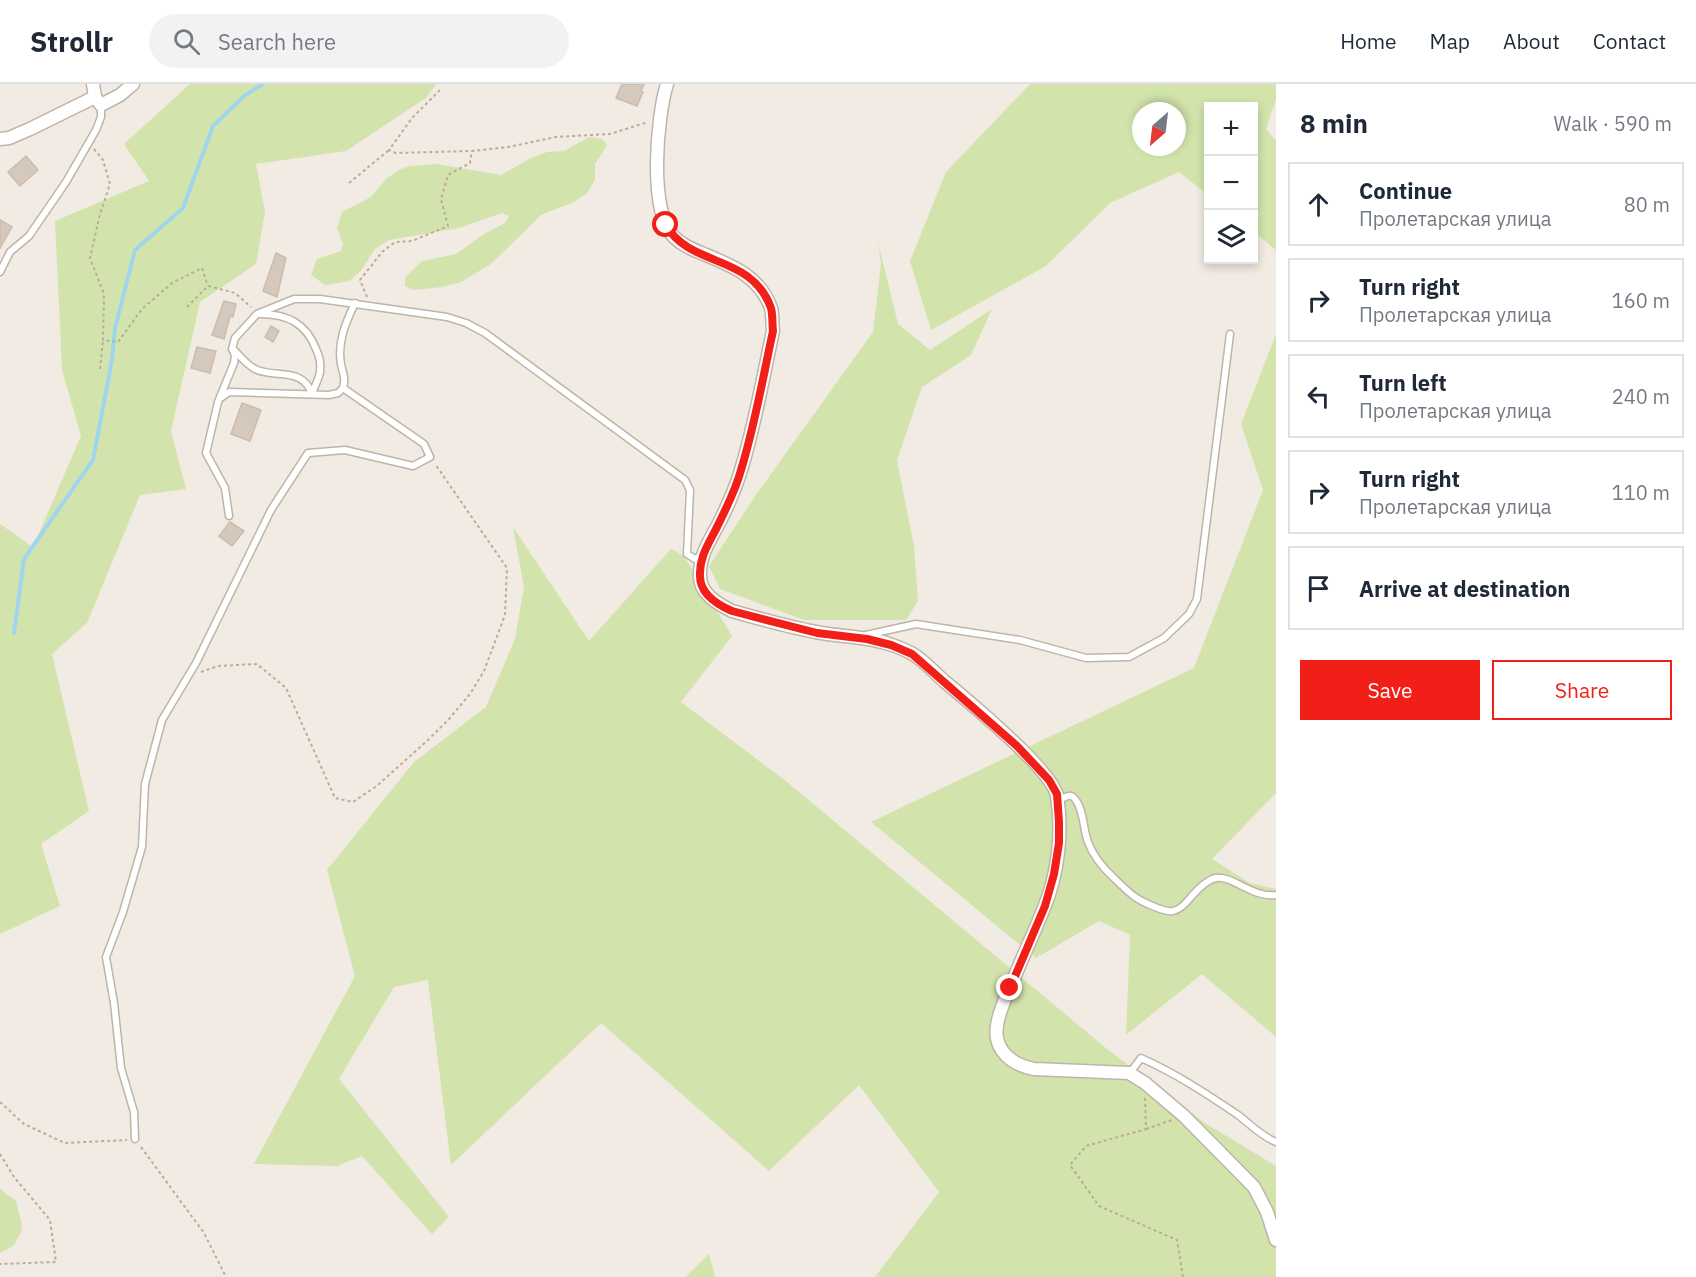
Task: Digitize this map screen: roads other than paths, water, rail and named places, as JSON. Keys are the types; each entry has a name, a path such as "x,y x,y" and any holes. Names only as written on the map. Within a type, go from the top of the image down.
{"street":[{"path":"0,139 9,138 30,129 97,95 120,94 133,84"},
{"path":"667,84 661,103 657,137 660,201 666,225 672,235 685,246 730,265 749,276 763,291 772,310 773,331 741,470 724,512 702,554 700,578 704,589 711,599 732,611 817,633 853,637 891,645 912,654 1017,746 1049,780 1057,794 1059,843 1054,874 1045,906 1018,968 997,1025 997,1038 1002,1050 1010,1060 1021,1066 1034,1069 1129,1073 1145,1083 1184,1116 1254,1187 1267,1212 1276,1240"}],"lane":[{"path":"0,272 10,252 29,236 89,142 101,117 97,95"},
{"path":"230,516 225,488 206,453 218,402 234,363 235,355 232,349 235,338 256,314 294,299 320,299 369,304 447,317 466,323 485,333 685,480 690,490 691,500 687,554 695,559 702,554"},
{"path":"218,402 224,394 229,392 329,395 338,393 343,388 345,378 341,365 340,347 345,325 355,303"},
{"path":"256,314 273,314 290,320 303,326 313,339 319,355 320,372 312,394"},
{"path":"853,637 916,624 1020,640 1086,658 1129,657 1164,638 1189,614 1197,599 1230,334"},
{"path":"232,349 255,369 301,379 309,385 312,394"},
{"path":"135,1139 134,1112 121,1068 106,957 123,912 142,847 145,784 162,720 187,677 271,510 308,453 345,450 413,466 430,457 424,444 343,388"},
{"path":"1057,794 1063,798 1068,795 1072,796 1076,800 1088,844 1100,863 1136,898 1153,906 1175,911 1215,878 1225,878 1255,894 1276,895"},
{"path":"1129,1073 1141,1058 1168,1070 1239,1116 1264,1137 1276,1142"}],"waterway":[{"path":"14,633 24,559 93,460 112,360 115,328 135,250 183,208 213,126 244,96 263,84"}]}
